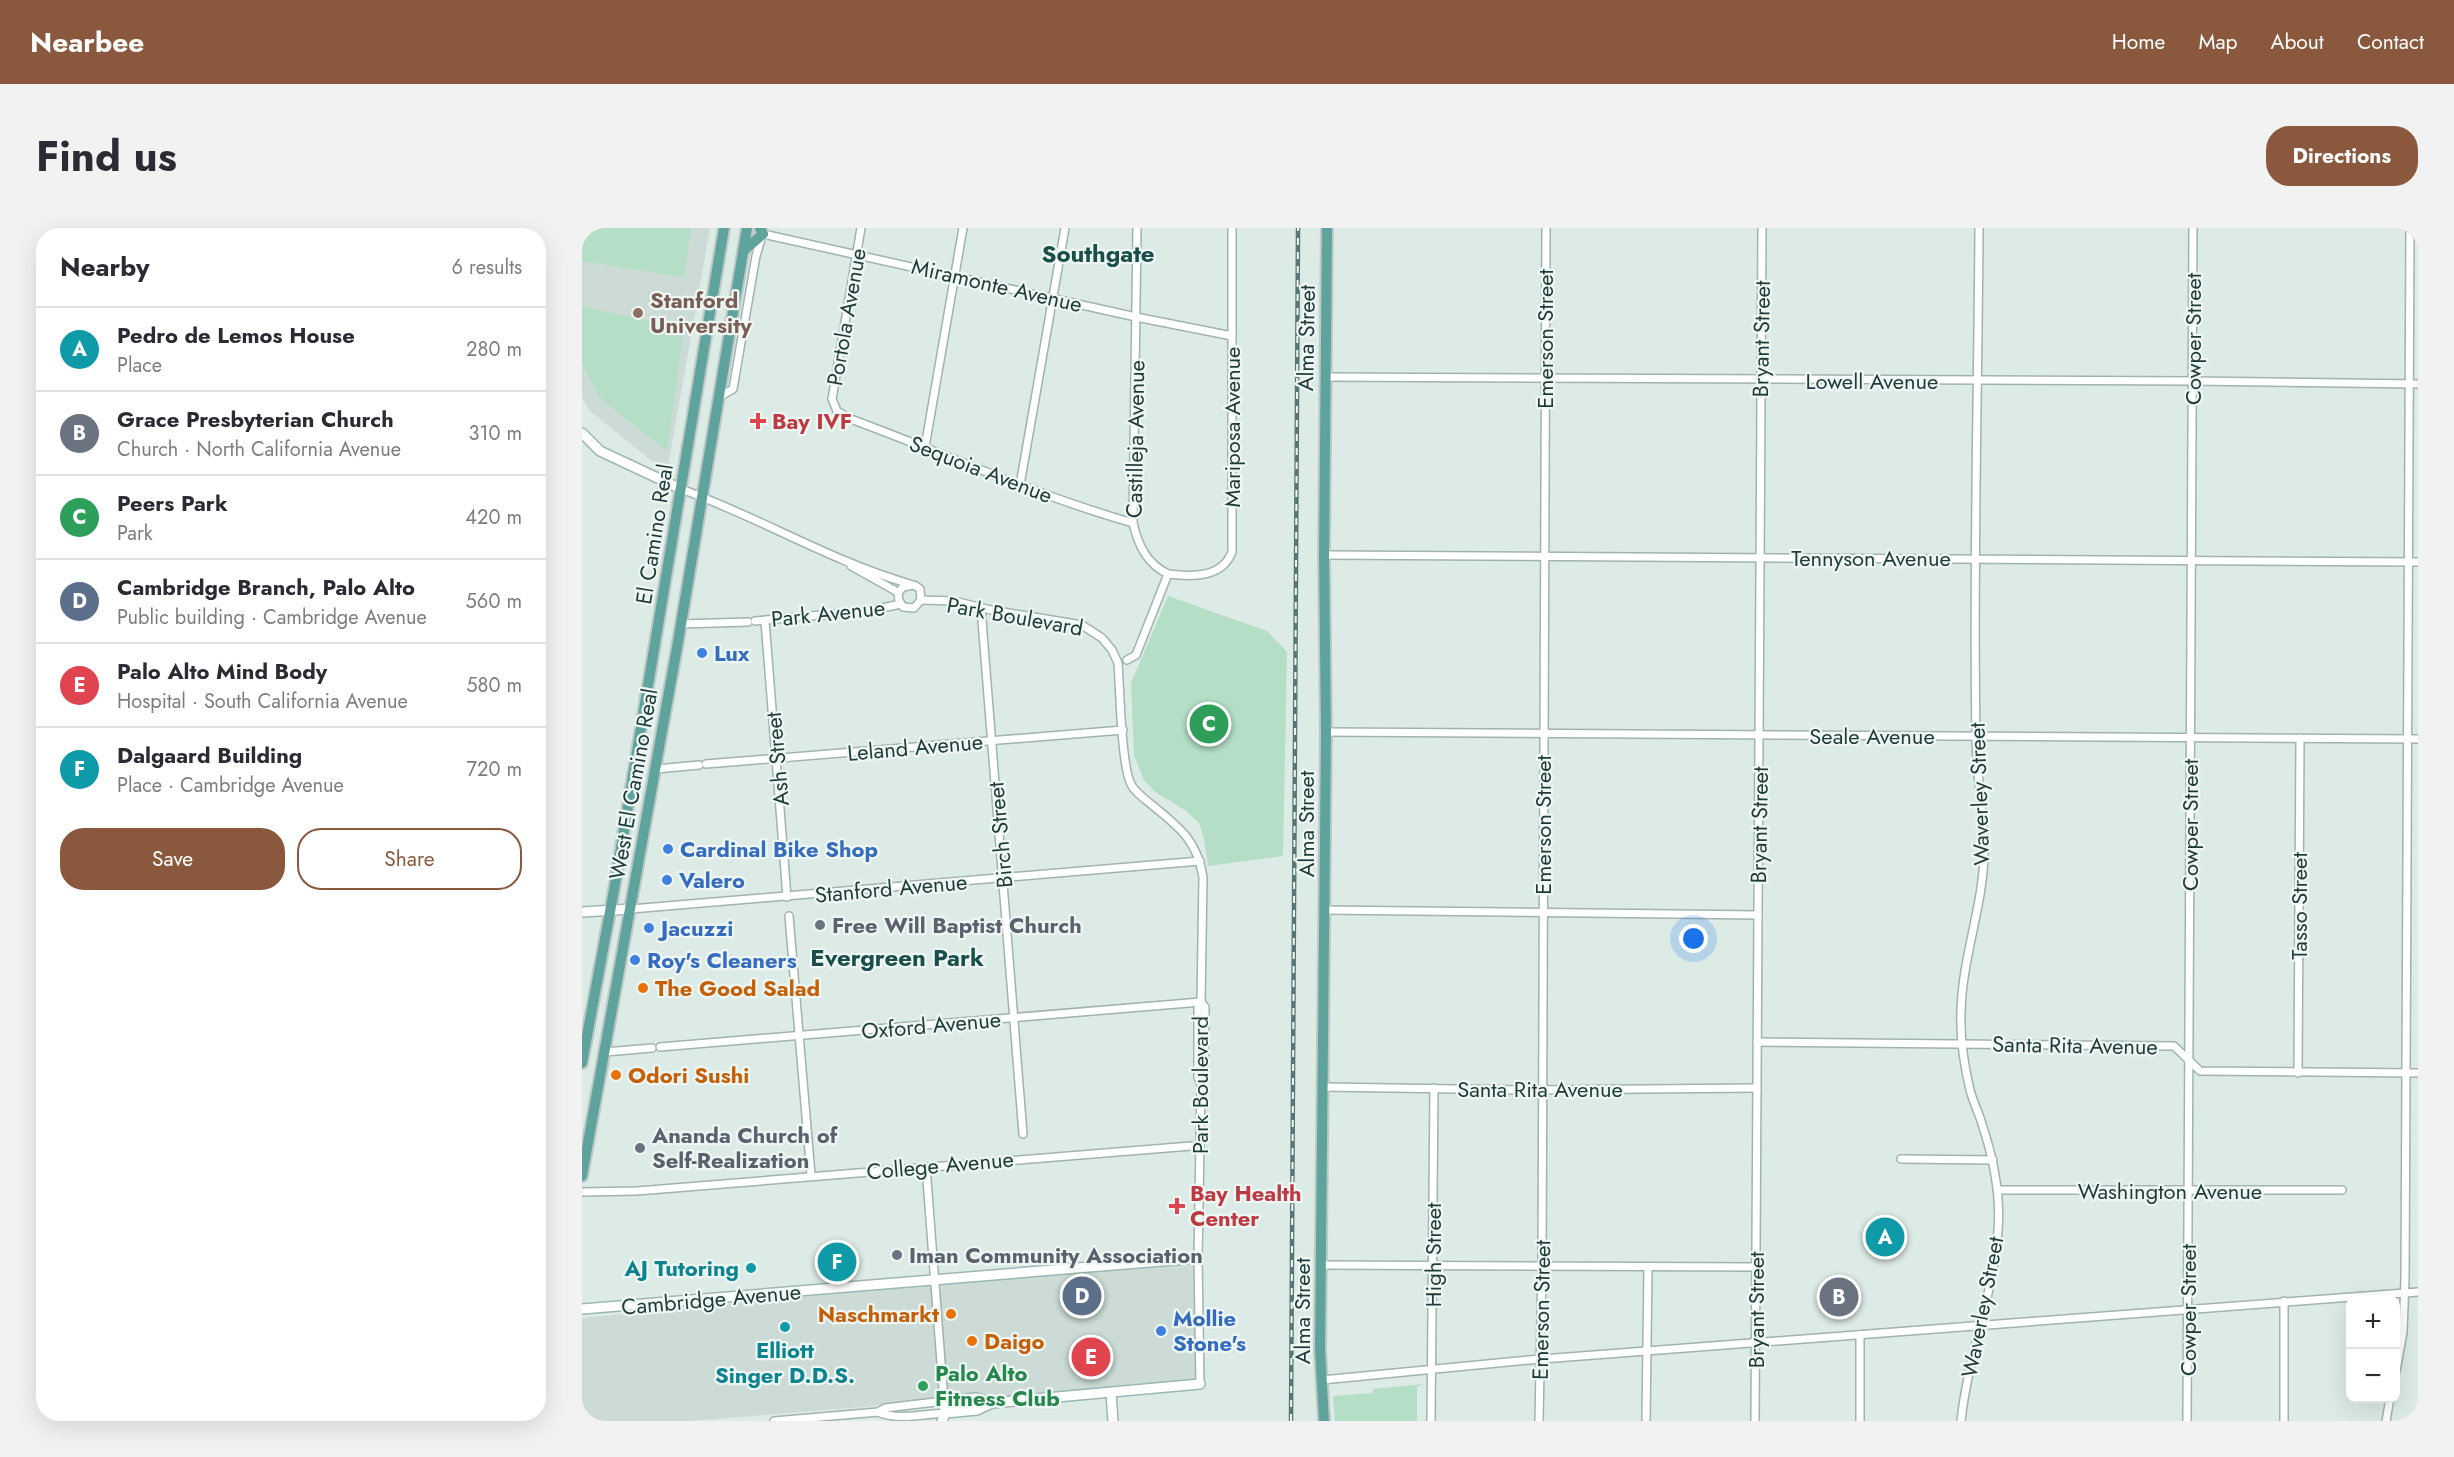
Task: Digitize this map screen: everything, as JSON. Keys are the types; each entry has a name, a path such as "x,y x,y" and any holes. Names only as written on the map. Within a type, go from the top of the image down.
{"main road":[{"name":"El Camino Real","path":"622,846 724,228"},
{"path":"718,397 747,228"},
{"name":"Alma Street","path":"1323,1421 1321,1265 1326,732 1324,555 1327,228"},
{"path":"743,251 762,230"},
{"name":"West El Camino Real","path":"582,1176 656,769 718,397"},
{"name":"West El Camino Real","path":"582,1064 622,846"}],"street":[{"name":"Portola Avenue","path":"834,406 832,399 861,228"},
{"path":"925,447 963,228"},
{"path":"1020,485 1065,228"},
{"name":"Castilleja Avenue","path":"1137,228 1133,523 1140,546 1149,560 1159,570 1168,574"},
{"name":"Mariposa Avenue","path":"1168,574 1208,574 1229,561 1232,552 1232,228"},
{"name":"Emerson Street","path":"1539,1421 1542,1267 1546,228"},
{"name":"Bryant Street","path":"1755,1421 1762,228"},
{"name":"Waverley Street","path":"1961,1421 1968,1370 1995,1254 1999,1190 1993,1160 1970,1090 1962,1043 1963,972 1981,890 1984,826 1976,736 1979,228"},
{"name":"Cowper Street","path":"2187,1421 2193,228"},
{"path":"2400,1349 2405,1292 2407,739 2414,561 2409,384 2410,228"},
{"path":"718,397 733,389 762,230"},
{"name":"Miramonte Avenue","path":"762,230 954,276 1232,336"},
{"name":"Lowell Avenue","path":"1325,377 2418,384"},
{"name":"Sequoia Avenue","path":"834,406 837,411 848,418 1020,485 1133,523"},
{"path":"582,433 600,451 849,564 898,593 901,604"},
{"name":"Tennyson Avenue","path":"1324,555 2414,561"},
{"path":"849,564 910,584"},
{"path":"1126,660 1136,655 1168,574"},
{"path":"898,593 910,584"},
{"name":"Park Boulevard","path":"901,604 911,609 921,600 920,590 910,584"},
{"name":"Park Boulevard","path":"921,600 954,601 981,608 1082,625 1099,634 1112,650 1118,663 1128,775 1133,788 1183,831 1200,861 1203,877 1201,1002 1198,1008 1200,1384"},
{"name":"Park Avenue","path":"681,624 765,621 867,611 901,604"},
{"name":"Birch Street","path":"981,608 1023,1134"},
{"name":"Ash Street","path":"765,621 787,897"},
{"name":"Leland Avenue","path":"656,769 1123,730"},
{"name":"Seale Avenue","path":"1326,732 2418,739"},
{"name":"Tasso Street","path":"2298,1073 2300,738"},
{"name":"Stanford Avenue","path":"582,912 787,897 1200,861"},
{"path":"1324,910 1758,915"},
{"path":"789,916 811,1175"},
{"name":"Park Boulevard","path":"1201,1002 1205,1007 1204,1077"},
{"name":"Oxford Avenue","path":"605,1052 1201,1002"},
{"name":"Santa Rita Avenue","path":"1757,1042 2174,1046 2200,1071 2418,1073"},
{"name":"Santa Rita Avenue","path":"1322,1087 1542,1090 1757,1088"},
{"name":"High Street","path":"1431,1421 1434,1089"},
{"name":"College Avenue","path":"582,1192 647,1190 1191,1146"},
{"path":"1901,1159 1993,1160"},
{"path":"926,1167 945,1418"},
{"name":"Washington Avenue","path":"1999,1190 2342,1190"},
{"name":"Cambridge Avenue","path":"582,1309 1198,1258"},
{"path":"1321,1265 1755,1267"},
{"path":"1647,1421 1648,1267"},
{"path":"1322,1380 1540,1359 2418,1292"},
{"path":"2284,1301 2284,1421"},
{"path":"1860,1335 1860,1421"},
{"path":"878,1412 884,1415 945,1418 977,1410 992,1403 1200,1384"},
{"path":"1111,1393 1113,1421"},
{"path":"774,1421 878,1412 885,1408 975,1398 992,1403"},
{"path":"2386,1421 2389,1403"}],"shaded area":[{"name":"Stanford University","path":"582,228 710,228 667,473 590,411 582,398"},
{"path":"1197,1259 1197,1380 691,1421 582,1421 582,1318"}],"green space":[{"path":"582,228 691,228 684,277 582,261"},
{"path":"582,307 684,327 667,451 601,399 582,363"},
{"path":"1168,596 1267,631 1287,652 1283,856 1208,866 1204,838 1199,823 1185,810 1155,792 1144,780 1134,756 1131,683"},
{"path":"1424,1384 1417,1387 1417,1421 1335,1421 1333,1396 1373,1393 1373,1389"}],"railway":[{"path":"1291,1421 1298,228"}],"place":[{"name":"Stanford University","path":"638,313"},
{"name":"Bay IVF","path":"758,421"},
{"name":"Lux","path":"702,653"},
{"name":"Peers Park","path":"1209,724"},
{"name":"Cardinal Bike Shop","path":"668,849"},
{"name":"Valero","path":"667,880"},
{"name":"Free Will Baptist Church","path":"820,925"},
{"name":"Jacuzzi","path":"649,928"},
{"name":"Roy's Cleaners","path":"635,960"},
{"name":"The Good Salad","path":"643,988"},
{"name":"Odori Sushi","path":"616,1075"},
{"name":"Ananda Church of Self-Realization","path":"640,1148"},
{"name":"Bay Health Center","path":"1177,1206"},
{"name":"Pedro de Lemos House","path":"1885,1237"},
{"name":"Iman Community Association","path":"897,1255"},
{"name":"Dalgaard Building","path":"837,1262"},
{"name":"AJ Tutoring","path":"751,1268"},
{"name":"Cambridge Branch, Palo Alto","path":"1082,1296"},
{"name":"Grace Presbyterian Church","path":"1839,1297"},
{"name":"Naschmarkt","path":"951,1314"},
{"name":"Elliott Singer D.D.S.","path":"785,1327"},
{"name":"Mollie Stone's","path":"1161,1331"},
{"name":"Daigo","path":"972,1341"},
{"name":"Palo Alto Mind Body","path":"1091,1357"},
{"name":"Palo Alto Fitness Club","path":"923,1386"}],"district":[{"name":"Southgate","path":"1098,253"},
{"name":"Evergreen Park","path":"897,957"}]}
